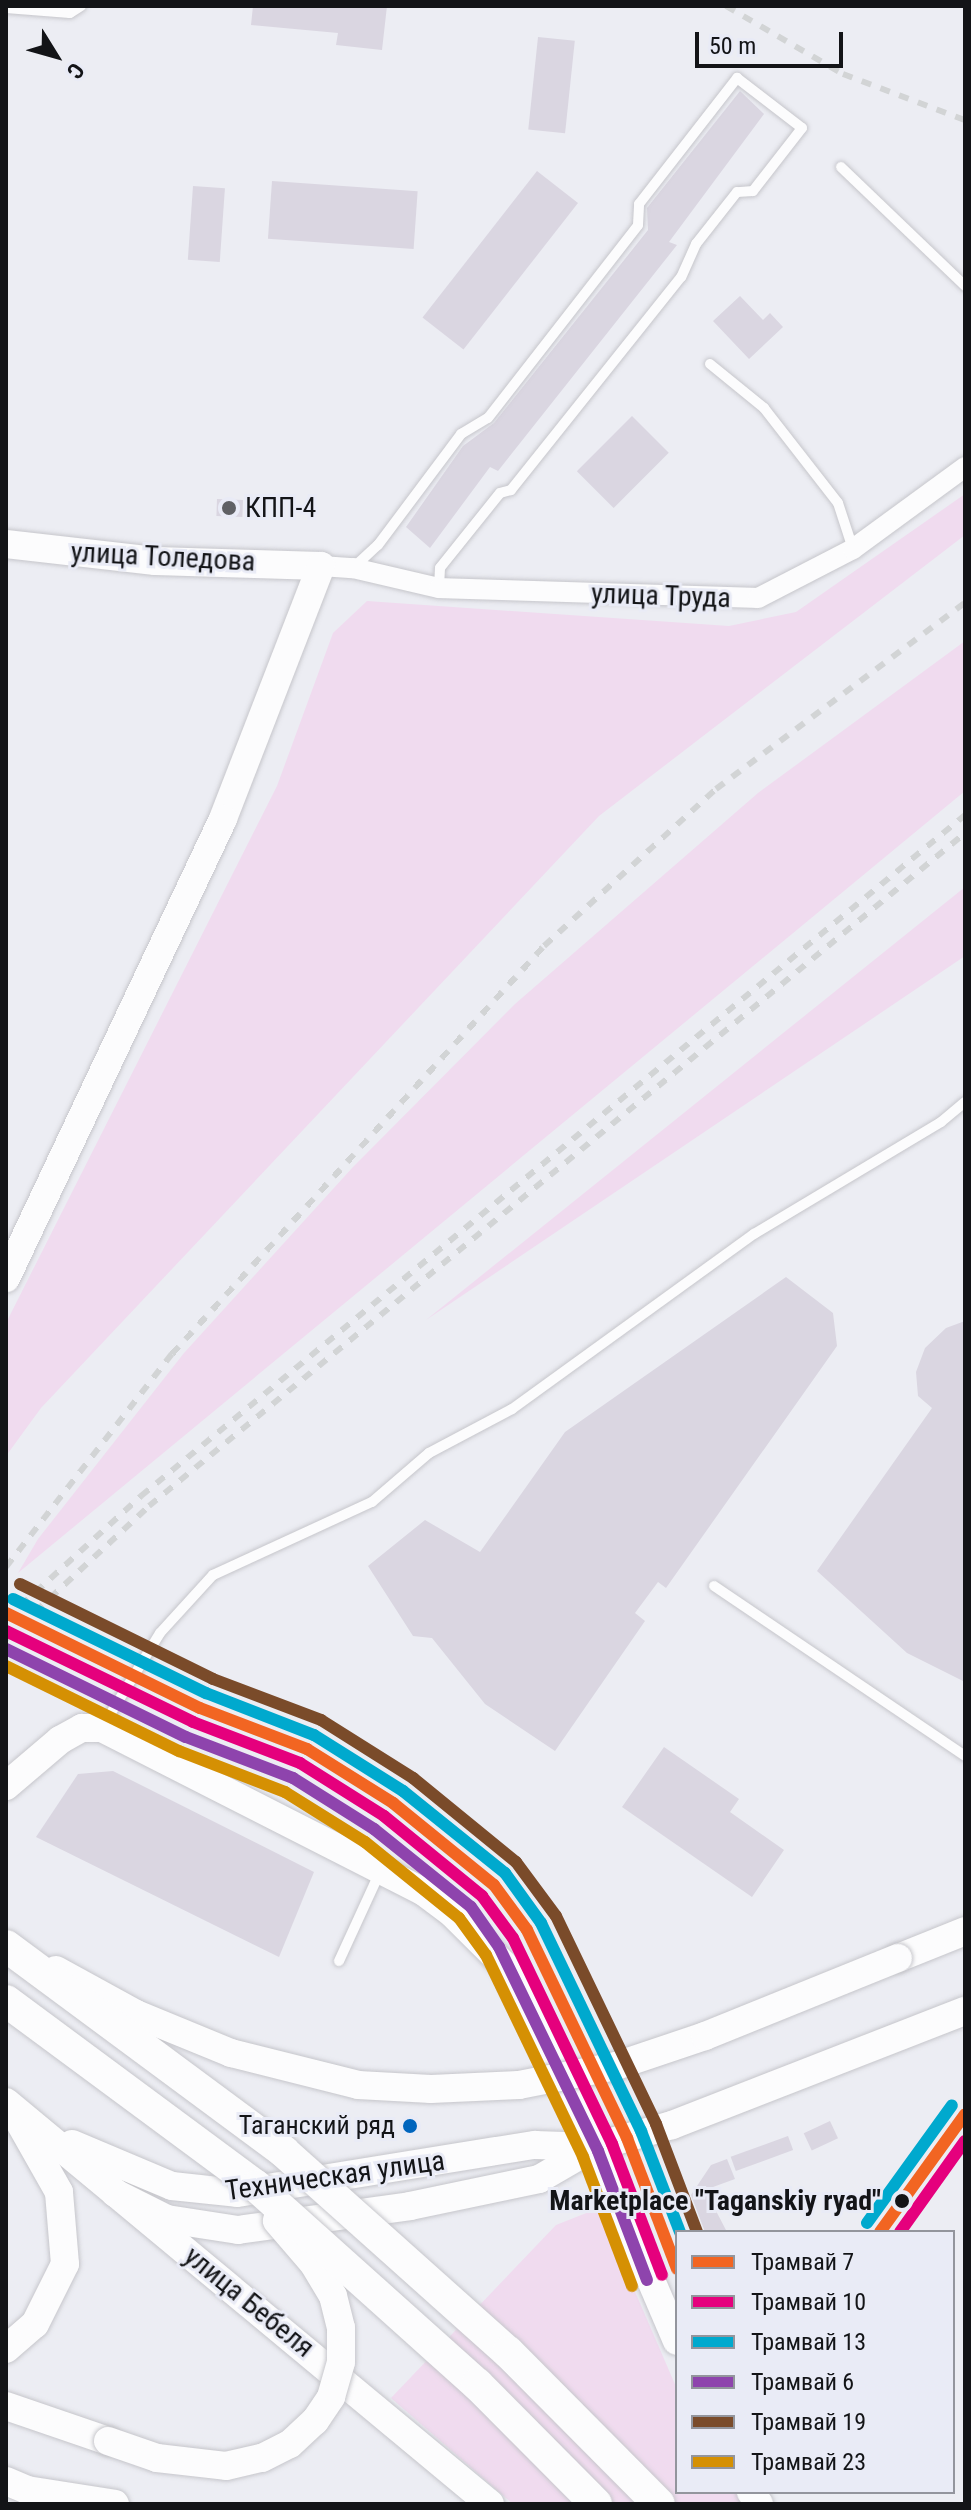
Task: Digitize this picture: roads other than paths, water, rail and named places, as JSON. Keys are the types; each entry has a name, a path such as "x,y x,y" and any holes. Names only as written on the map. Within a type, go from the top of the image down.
{"main road":[{"name":"улица Толедова","path":"6,544 155,561 321,566"},
{"path":"6,1278 223,819 321,566"},
{"path":"6,1786 60,1740 82,1728 102,1728 381,1870 453,1914 503,1964 554,2054 675,2336"},
{"path":"6,1944 136,2014 231,2053 358,2085 431,2089 519,2085 616,2066 965,1931"},
{"path":"6,1944 284,2152 508,2352 659,2504"},
{"path":"6,2001 200,2143 365,2280 596,2504"},
{"name":"Техническая улица","path":"115,2193 167,2219 238,2230 410,2206 539,2179 594,2147 672,2125 965,2011"},
{"name":"улица Бебеля","path":"6,2102 490,2504"},
{"path":"6,2109 44,2159 59,2192 66,2231 65,2264 53,2294 35,2324 6,2349"},
{"name":"Техническая улица","path":"39,2127 131,2171 208,2193 405,2170 535,2145 594,2147"},
{"path":"6,2406 157,2458 226,2466 262,2458 290,2444 331,2397 341,2362 341,2328 333,2296 289,2233 200,2143"},
{"path":"25,2492 115,2504"}],"street":[{"name":"улица Труда","path":"321,566 353,568 439,588 758,598 853,549 965,467"}],"lane":[{"path":"6,8 70,13 81,6"},
{"path":"353,568 378,545 461,434 488,418 638,225 639,204 737,78 802,128 753,191 737,192 696,244 681,277 511,490 500,493 440,568 439,588"},
{"path":"841,167 965,286"},
{"path":"710,364 764,408 838,503 853,549"},
{"path":"102,1728 160,1633 213,1575 372,1502 429,1453 512,1409 754,1234 941,1122 965,1102"},
{"path":"714,1586 965,1756"},
{"path":"339,1961 381,1870"}],"railway":[{"path":"726,6 843,74 965,120"},
{"path":"6,1567 172,1354 544,946 716,789 965,603"},
{"path":"6,1619 141,1496 965,815"},
{"path":"6,1639 149,1506 965,833"}],"tram line":[{"name":"19","path":"20,1584 213,1679 321,1720 413,1778 516,1862 556,1916 656,2124 696,2230"},
{"name":"13","path":"13,1599 206,1693 314,1735 403,1791 505,1873 541,1923 641,2131 679,2230"},
{"name":"7","path":"6,1613 200,1708 307,1749 393,1803 494,1885 527,1930 627,2138 675,2264"},
{"name":"10","path":"6,1631 193,1722 300,1763 384,1816 482,1896 513,1938 612,2144 662,2275"},
{"name":"6","path":"6,1649 186,1737 293,1778 374,1829 471,1907 499,1947 598,2151 647,2280"},
{"name":"23","path":"6,1666 179,1751 285,1792 365,1842 459,1918 486,1955 583,2157 632,2286"},
{"name":"13","path":"867,2223 952,2105"},
{"name":"7","path":"881,2230 965,2114"},
{"name":"10","path":"901,2230 965,2141"}],"place":[{"name":"КПП-4","path":"229,508"},
{"name":"Таганский ряд","path":"410,2126"},
{"name":"Marketplace \"Taganskiy ryad\"","path":"902,2201"}]}
